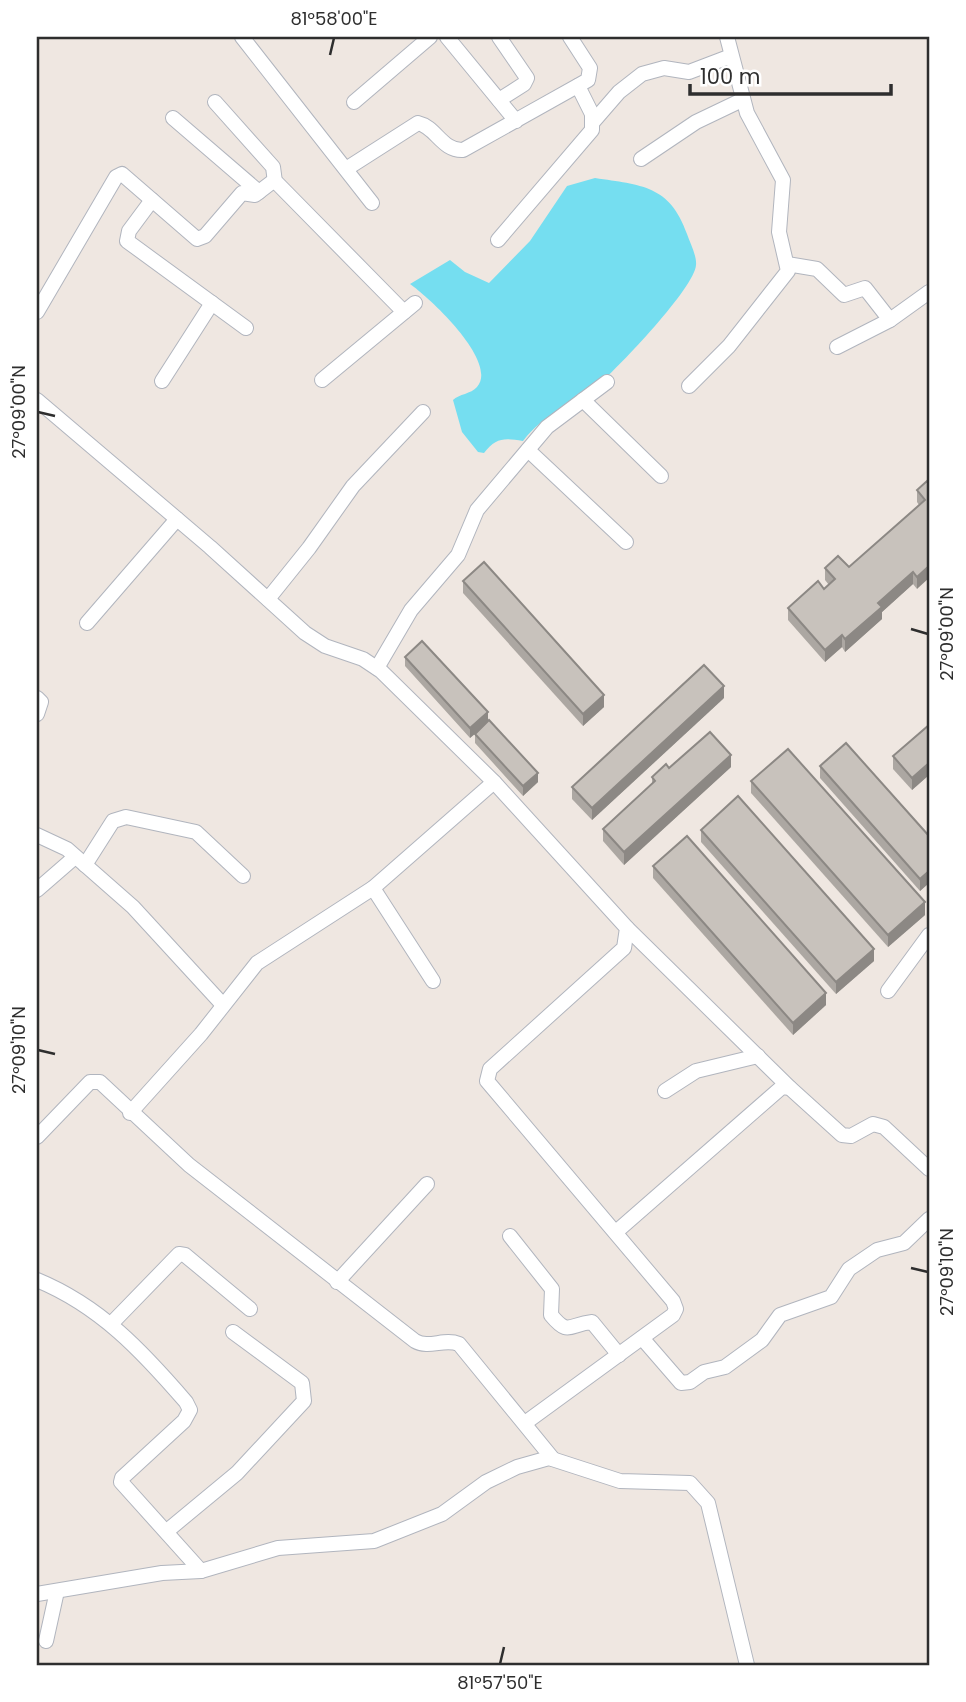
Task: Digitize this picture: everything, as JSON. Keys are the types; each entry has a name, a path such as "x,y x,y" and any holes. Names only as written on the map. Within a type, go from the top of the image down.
{"street":[{"path":"242,37 372,203"},
{"path":"354,102 430,37"},
{"path":"447,37 516,121"},
{"path":"499,37 527,78 524,84 499,100"},
{"path":"346,169 415,124 426,125 449,148 459,151 578,86 588,80 591,72 570,37"},
{"path":"689,386 729,346 787,275 779,232 783,180 742,100 727,37"},
{"path":"498,240 546,181 585,141 593,122 619,92 642,74 657,68 688,72 731,56"},
{"path":"578,86 593,122"},
{"path":"641,159 696,122 742,100"},
{"path":"215,102 273,167 275,182 410,308 322,380"},
{"path":"173,118 259,192"},
{"path":"37,312 116,177 126,176 197,239 205,236 242,193 253,196 275,182"},
{"path":"152,200 129,230 127,241 246,328"},
{"path":"787,264 817,269 844,295 862,287 870,290 890,320"},
{"path":"837,347 890,320 929,292"},
{"path":"162,381 212,303"},
{"path":"377,668 403,621 458,555 477,510 547,427 607,382"},
{"path":"37,400 315,640 363,659 377,668 494,782 627,928 790,1088 842,1135 851,1136 873,1124 884,1127 929,1170"},
{"path":"583,400 661,476"},
{"path":"268,599 362,476 424,412"},
{"path":"528,450 626,542"},
{"path":"88,623 177,519"},
{"path":"37,698 41,702 37,715"},
{"path":"131,1113 257,963 373,888 494,782"},
{"path":"37,890 80,861 113,821 127,817 191,829 203,837 243,876"},
{"path":"37,835 80,861 133,907 223,1005"},
{"path":"373,888 433,981"},
{"path":"525,1423 673,1315 675,1305 490,1087 487,1076 490,1069 624,948 627,928"},
{"path":"888,991 929,935"},
{"path":"665,1091 696,1072 758,1056"},
{"path":"37,1137 95,1081 189,1165 418,1344 459,1344 553,1459"},
{"path":"615,1232 779,1087 790,1088"},
{"path":"337,1282 427,1184"},
{"path":"642,1338 681,1383 690,1382 704,1372 721,1369 762,1340 780,1315 831,1297 849,1269 877,1250 904,1243 929,1219"},
{"path":"510,1236 552,1289 551,1315 561,1327 567,1329 592,1322 618,1355"},
{"path":"111,1324 179,1254 186,1255 250,1309"},
{"path":"37,1280 66,1292 111,1324 139,1348 190,1410 184,1420 122,1478 121,1482 201,1571"},
{"path":"167,1531 237,1473 304,1401 305,1388 302,1383 233,1332"},
{"path":"37,1594 162,1573 201,1571 278,1548 374,1541 442,1514 486,1482 517,1467 553,1459 620,1480 690,1483 698,1490 708,1503 747,1665"},
{"path":"46,1641 57,1591"}],"water":[{"path":"595,178 652,190 672,206 680,218 694,254 696,265 692,276 655,326 599,384 549,416 523,441 501,440 484,453 478,452 462,432 453,400 477,387 481,376 479,362 471,347 446,316 410,284 450,260 465,272 489,283 530,241 567,186"}],"building":[{"path":"927,481 929,566 917,577 913,572 878,603 882,607 845,639 842,635 825,650 788,608 818,581 824,589 835,579 825,568 838,556 849,567 925,500 917,490"},
{"path":"484,562 604,695 583,714 463,581"},
{"path":"422,641 488,712 470,728 405,657"},
{"path":"704,665 724,686 592,808 572,787"},
{"path":"489,720 538,773 523,786 475,734"},
{"path":"929,725 929,763 912,778 893,756"},
{"path":"710,732 731,755 624,852 603,829 655,781 652,777 666,764 669,768"},
{"path":"846,743 929,836 929,871 920,879 820,766"},
{"path":"788,749 925,902 888,935 751,781"},
{"path":"738,796 874,949 836,982 701,830"},
{"path":"687,836 826,993 793,1023 653,866"}]}
